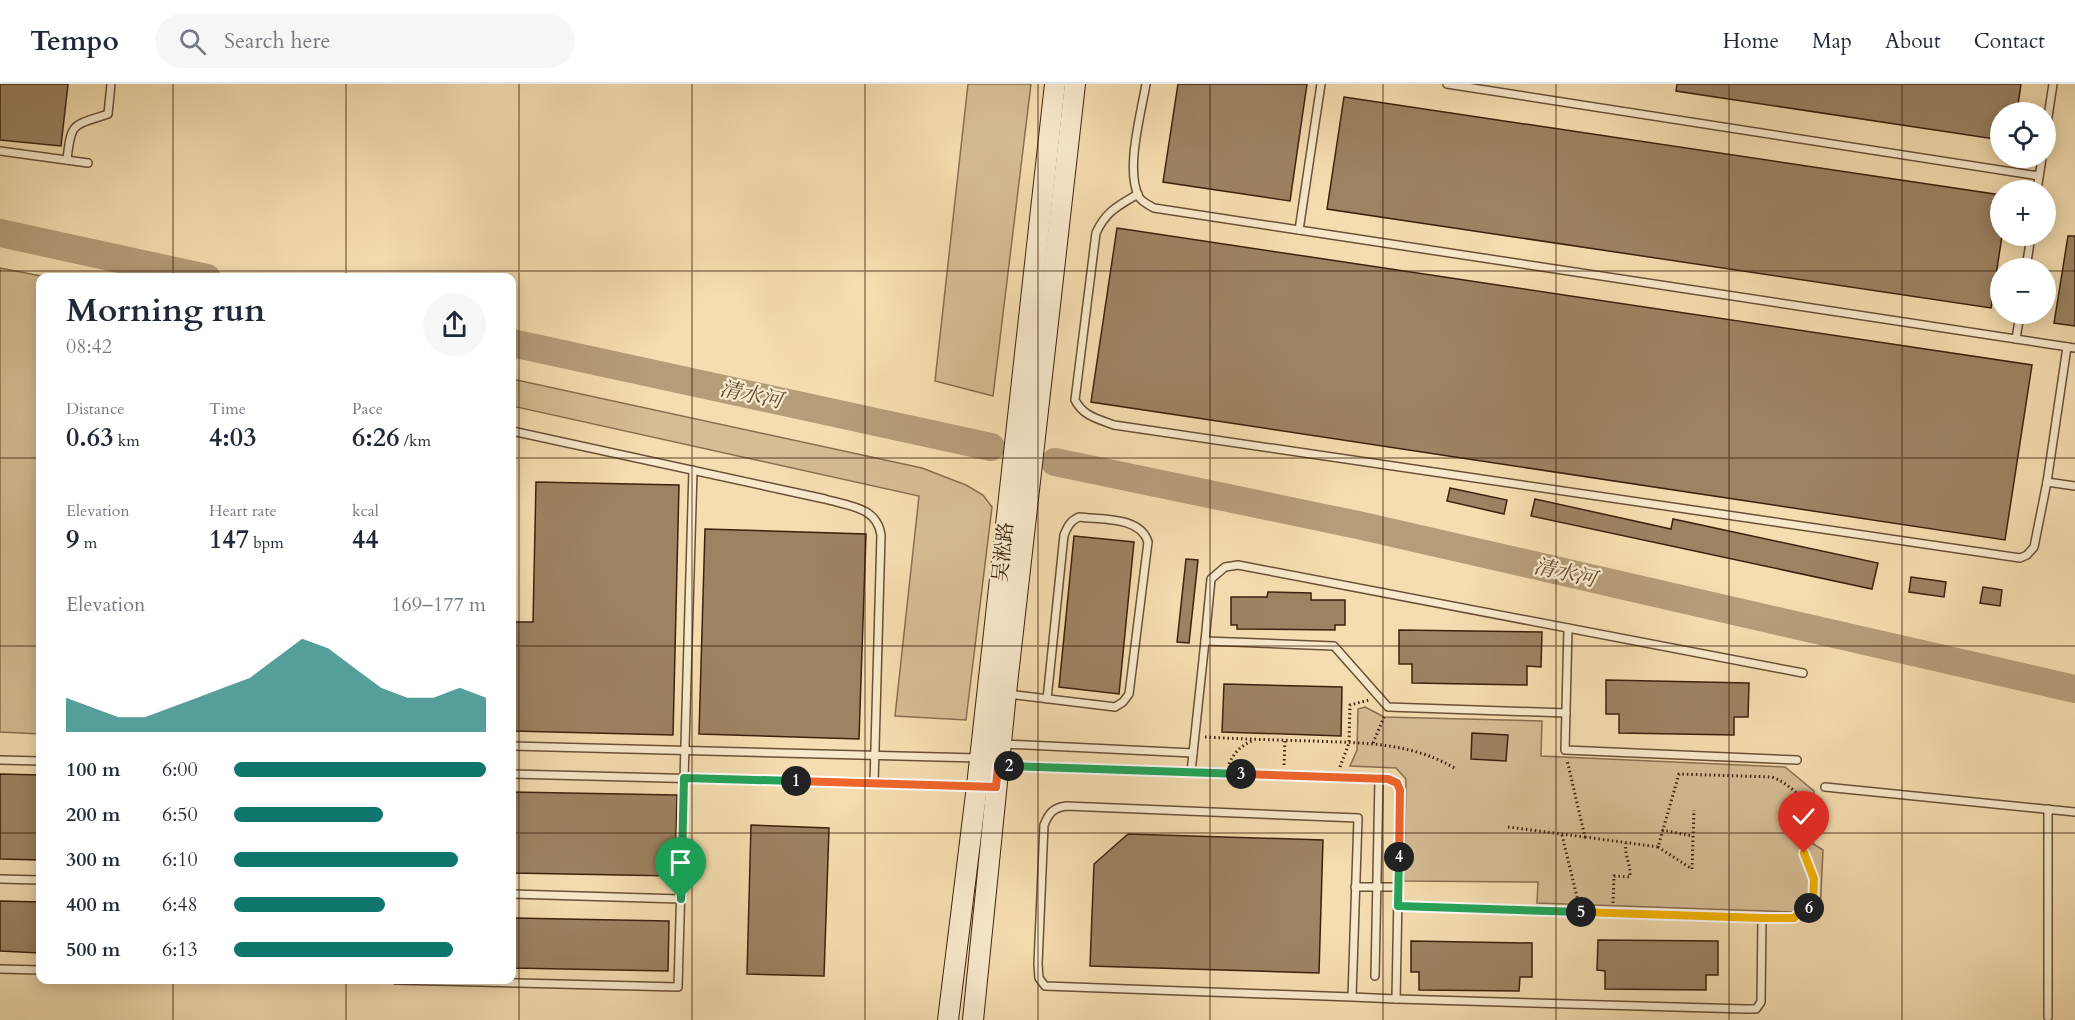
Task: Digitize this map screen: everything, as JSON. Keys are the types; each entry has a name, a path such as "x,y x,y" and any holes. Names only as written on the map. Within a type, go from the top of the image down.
{"main road":[{"name":"吴淞路","path":"973,1020 987,787 1055,84"},
{"name":"吴淞路","path":"990,756 1006,693 1075,84"},
{"name":"吴淞路","path":"948,1020 987,787"}],"lane":[{"path":"67,160 72,128 82,122 108,114 111,84"},
{"path":"1138,194 1103,218 1096,233 1075,400 1080,410 1091,417 1114,425 2020,558 2027,555 2034,547 2071,347 1154,208 1140,200 1138,194 1135,185 1135,153 1146,84"},
{"path":"1299,230 1321,84"},
{"path":"1447,84 2039,176"},
{"path":"2050,102 2053,84"},
{"path":"0,151 88,163"},
{"path":"2038,180 2040,168"},
{"path":"2016,339 2018,324"},
{"path":"516,432 825,499 864,510 874,516 879,524 881,536 874,784"},
{"path":"516,982 678,987 693,470"},
{"path":"2047,482 2075,486"},
{"path":"1006,693 1047,699 1115,707 1129,694 1148,542 1146,534 1140,528 1130,523 1079,518 1072,520 1068,526 1064,535 1047,699"},
{"path":"1191,772 1211,579 1225,567 1238,565 1803,673"},
{"path":"1568,628 1565,750 1797,760"},
{"path":"1205,641 1334,646 1388,707 1566,713"},
{"path":"516,746 875,756 1193,753"},
{"path":"990,756 1225,774 1388,779 1397,783 1400,790 1396,999"},
{"path":"0,760 36,761"},
{"path":"516,774 987,787"},
{"path":"1375,976 1379,779"},
{"path":"1825,787 2075,812"},
{"path":"1352,997 1358,818 1066,806 1057,807 1049,813 1044,825 1038,964 1039,978 1045,986 1396,999 1756,1009 1761,1002 1762,918 1398,906"},
{"path":"2048,809 2048,1017"},
{"path":"0,879 36,880"},
{"path":"1355,887 1398,887"},
{"path":"516,894 681,899"},
{"path":"0,969 36,970"}],"path":[{"path":"1336,777 1349,743 1350,705 1379,697"},
{"path":"1373,743 1388,707"},
{"path":"1195,736 1373,743 1411,749 1441,760 1456,769"},
{"path":"1225,774 1233,755 1244,744 1256,739"},
{"path":"1283,776 1285,740"},
{"path":"1565,750 1585,837"},
{"path":"1658,847 1679,774 1772,777 1789,785 1805,802 1804,853 1814,879 1813,907 1804,908 1794,918 1762,918"},
{"path":"1508,827 1658,847 1692,869 1694,810"},
{"path":"1662,831 1694,836"},
{"path":"1562,835 1581,912"},
{"path":"1613,914 1614,876 1630,877 1630,866 1625,854 1626,843"}],"shaded area":[{"path":"968,84 1031,84 993,396 935,381"},
{"path":"0,268 36,275 36,734 0,732"},
{"path":"516,380 922,468 966,485 983,495 992,507 966,720 895,716 919,496 516,407"},
{"path":"1365,707 1384,717 1542,721 1541,756 1785,767 1814,791 1812,843 1823,850 1820,913 1537,903 1538,882 1404,881 1406,779 1396,768 1350,766 1357,750 1358,709"}],"building":[{"path":"0,84 68,84 61,146 0,140"},
{"path":"1178,84 1307,84 1290,201 1163,182"},
{"path":"1677,84 2021,84 2018,102 1990,102 1990,138 1676,91"},
{"path":"1344,97 1990,193 1990,246 2000,246 1999,258 1990,258 1990,308 1327,209"},
{"path":"1117,228 2032,365 2005,540 1091,402"},
{"path":"2068,236 2075,236 2075,326 2056,323"},
{"path":"536,482 679,485 673,735 516,731 516,622 533,622"},
{"path":"1450,488 1507,500 1504,514 1447,501"},
{"path":"1535,499 1671,529 1673,519 1878,563 1872,589 1531,516"},
{"path":"705,529 866,534 859,739 699,734"},
{"path":"1074,536 1134,542 1119,694 1059,687"},
{"path":"1186,559 1198,560 1189,643 1177,642"},
{"path":"1911,577 1946,582 1944,597 1909,592"},
{"path":"1983,587 2002,590 2000,606 1980,603"},
{"path":"1268,592 1311,593 1311,600 1345,600 1345,625 1335,625 1335,630 1237,629 1237,625 1231,625 1231,597 1267,597"},
{"path":"1399,630 1542,632 1541,667 1527,666 1527,685 1412,683 1412,664 1399,664"},
{"path":"1606,680 1749,683 1748,717 1734,717 1734,735 1619,733 1619,714 1606,714"},
{"path":"1224,684 1342,687 1341,736 1222,732"},
{"path":"1472,733 1508,735 1506,761 1471,759"},
{"path":"0,774 36,775 36,860 0,859"},
{"path":"516,792 677,795 675,876 516,873"},
{"path":"751,825 829,828 824,976 747,974"},
{"path":"1128,834 1323,840 1319,973 1090,966 1094,864"},
{"path":"0,901 36,902 36,953 0,951"},
{"path":"516,918 669,921 668,971 516,968"},
{"path":"1598,940 1718,941 1718,975 1706,975 1706,990 1605,989 1605,971 1597,970"},
{"path":"1411,941 1532,943 1532,977 1520,977 1519,991 1419,990 1419,972 1411,972"}],"waterway":[{"name":"清水河","path":"0,233 184,273"},
{"name":"清水河","path":"516,344 991,447"},
{"name":"清水河","path":"1055,462 1358,525 2075,689"}],"route":[{"path":"681,899 684,778 996,787 998,766 1388,779 1397,783 1400,790 1398,906 1794,918 1804,908 1813,907 1814,879 1804,853"}]}
